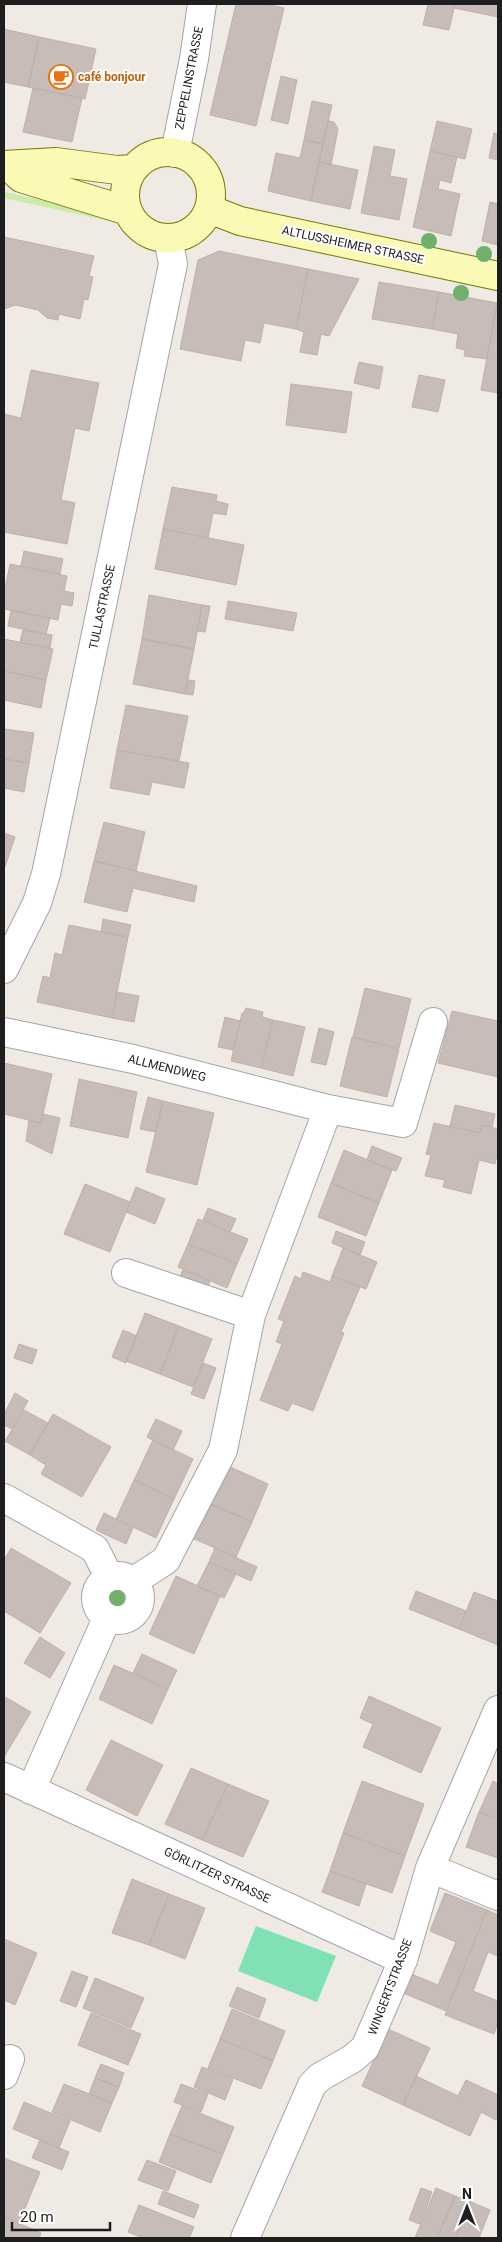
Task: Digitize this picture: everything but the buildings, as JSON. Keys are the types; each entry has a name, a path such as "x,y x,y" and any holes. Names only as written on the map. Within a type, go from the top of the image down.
{"street":[{"name":"ZEPPELINSTRASSE","path":"175,153 194,59 202,4"},
{"path":"160,153 175,153 189,158 200,167 208,179 211,194 209,209 203,220 194,230 182,236 168,238 144,231 134,222 128,212 125,197 127,182 134,169 145,159 160,153"},
{"path":"6,166 56,162 117,170 134,169"},
{"path":"6,166 21,178 128,212"},
{"name":"ALTLUSSHEIMER STRASSE","path":"209,209 240,221 498,276"},
{"name":"TULLASTRASSE","path":"4,969 38,903 46,874 173,264 168,238"},
{"name":"ALLMENDWEG","path":"4,1032 134,1059 328,1109 403,1123 433,1022"},
{"path":"4,1498 95,1549 122,1579 140,1593 140,1606 132,1616 120,1621 107,1618 98,1610 95,1597 99,1585 122,1579 166,1560 223,1450 251,1315 328,1109"},
{"path":"126,1273 251,1315"},
{"path":"31,1790 107,1618"},
{"name":"WINGERTSTRASSE","path":"245,2238 312,2085 320,2077 352,2059 365,2048 403,1960 430,1868 498,1710"},
{"name":"GÖRLITZER STRASSE","path":"4,1777 403,1960"},
{"path":"430,1868 498,1896"}],"green space":[{"path":"4,192 113,215 128,225 4,198"},
{"path":"256,1926 336,1956 317,2002 238,1971"}],"place":[{"name":"café bonjour","path":"61,77"}]}
